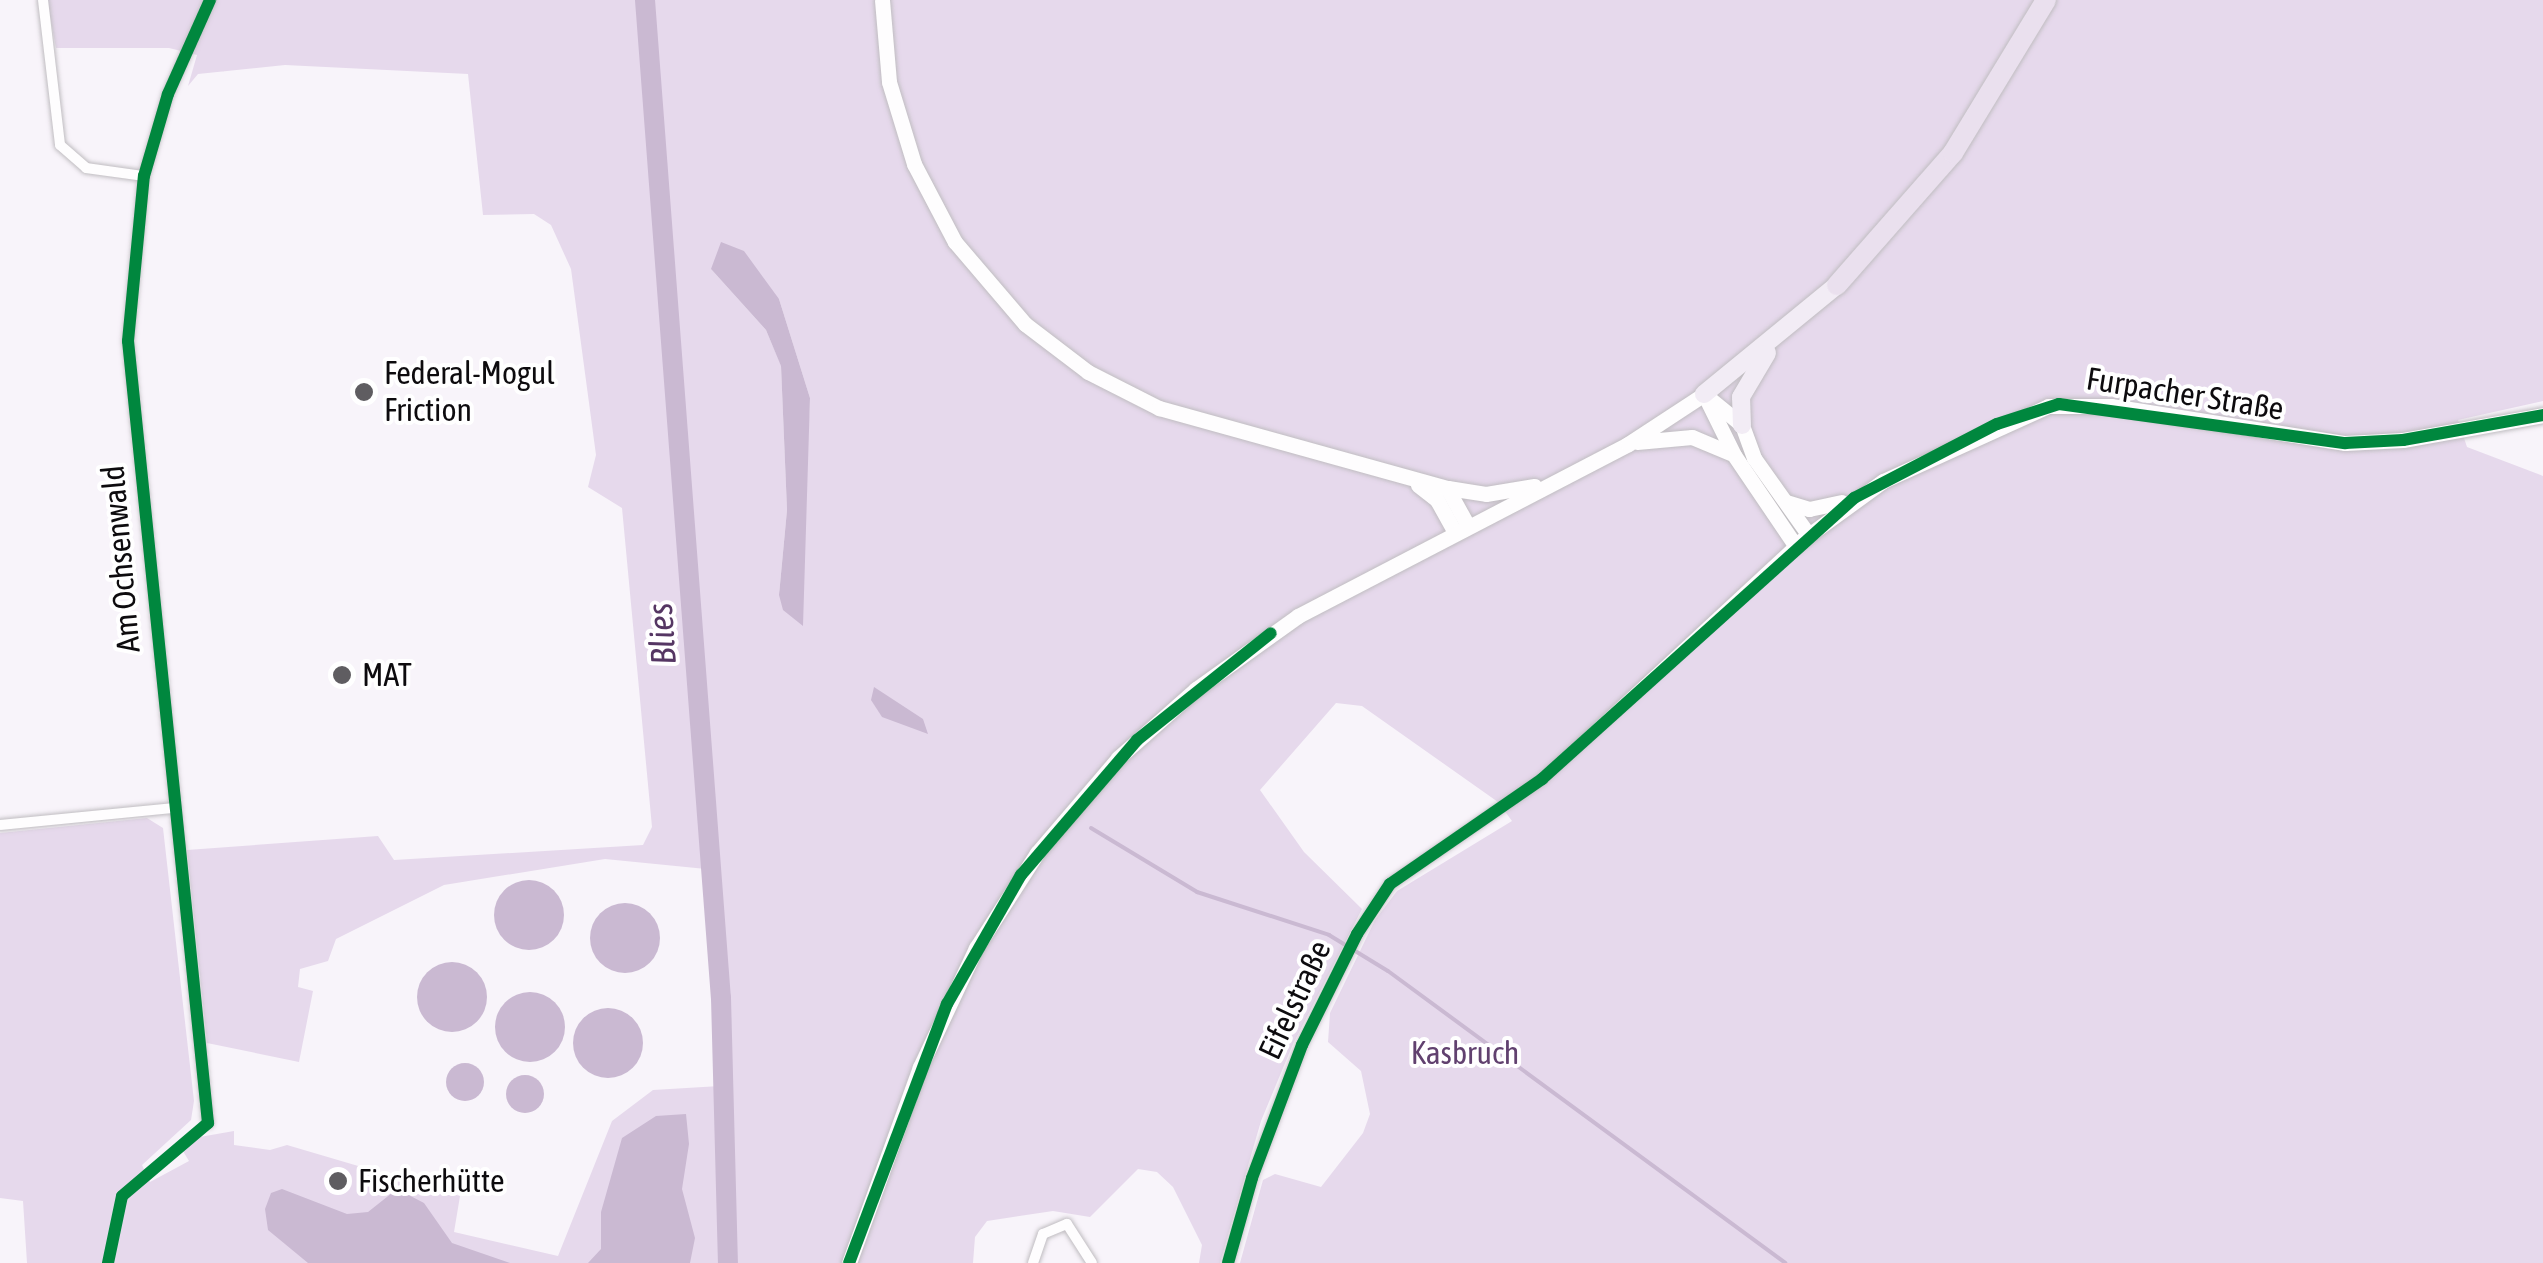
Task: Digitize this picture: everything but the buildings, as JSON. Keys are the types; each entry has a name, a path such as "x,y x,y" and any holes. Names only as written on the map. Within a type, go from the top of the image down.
{"highway":[{"path":"1836,285 1953,154 2046,0"}],"main road":[{"path":"882,0 889,82 914,164 955,242 1024,324 1088,372 1158,408 1410,480 1495,494 1552,483"},
{"path":"848,1263 953,992 1006,897 1067,814 1155,723 1272,633 1628,444 1776,340 1836,285"},
{"path":"1776,340 1745,388 1742,425 1754,458 1786,502 1801,540"},
{"path":"1704,394 1742,425"},
{"path":"1704,394 1734,456 1801,540"},
{"name":"Furpacher Straße","path":"1801,540 1854,498 1997,424 2059,404 2345,443 2403,440 2543,414"},
{"path":"1628,444 1692,437 1734,456"},
{"path":"1410,480 1433,496 1462,529"},
{"path":"1447,488 1462,529"},
{"path":"1786,502 1816,509 1854,498"}],"street":[{"path":"42,0 60,145 86,168 144,176"},
{"name":"Am Ochsenwald","path":"208,1123 172,808 128,341 144,176 168,94 210,0"},
{"name":"Eifelstraße","path":"1228,1263 1268,1134 1344,960 1390,884 1413,864 1491,817 1542,779 1801,540"},
{"path":"0,825 172,808"},
{"path":"1034,1263 1043,1234 1067,1224 1092,1263"}],"green space":[{"name":"Kasbruch","path":"47,0 2543,0 2543,401 2458,420 2467,447 2543,476 2543,1263 1240,1263 1263,1180 1275,1174 1321,1187 1363,1133 1370,1114 1361,1071 1328,1042 1330,1013 1375,920 1397,891 1512,821 1498,802 1362,706 1336,703 1260,790 1304,852 1362,909 1293,1044 1261,1121 1220,1263 1199,1263 1202,1245 1173,1187 1157,1172 1138,1169 1090,1217 1053,1211 987,1221 975,1237 973,1263 27,1263 23,1201 0,1198 0,833 147,818 163,828 194,1101 191,1120 142,1165 150,1182 189,1161 181,1148 194,1138 234,1131 234,1145 270,1150 287,1145 460,1196 454,1232 558,1256 612,1121 653,1090 720,1086 706,869 605,859 444,885 336,939 328,961 300,969 298,987 313,991 299,1062 207,1043 187,850 378,836 394,860 643,845 652,827 622,508 588,487 596,455 571,269 551,225 534,214 483,215 468,74 285,65 198,74 188,86 197,55 169,48 56,48","holes":["711,269 779,299 810,398 807,457 779,595 787,510 781,365 766,330"]}],"shaded area":[{"path":"721,242 744,251 779,299 810,398 803,626 783,610 779,595 787,510 781,366 766,330 711,269"},
{"path":"874,687 923,719 928,734 882,717 871,700"},
{"path":"529,880 543,882 554,890 562,901 562,929 554,940 543,948 529,950 515,948 504,940 496,929 494,915 496,901 504,890 515,882"},
{"path":"625,903 650,913 660,938 650,963 625,973 600,963 590,938 600,913"},
{"path":"452,962 477,972 487,997 477,1022 452,1032 427,1022 417,997 427,972"},
{"path":"530,992 544,994 555,1002 563,1013 563,1041 555,1052 544,1060 530,1062 516,1060 505,1052 497,1041 495,1027 497,1013 505,1002 516,994"},
{"path":"608,1008 622,1010 633,1018 641,1029 641,1057 633,1068 622,1076 608,1078 594,1076 583,1068 575,1057 573,1043 575,1029 583,1018 594,1010"},
{"path":"465,1063 478,1069 484,1082 478,1095 465,1101 452,1095 446,1082 452,1069"},
{"path":"525,1075 538,1081 544,1094 538,1107 525,1113 512,1107 506,1094 512,1081"},
{"path":"686,1114 689,1144 682,1189 695,1238 690,1263 588,1263 601,1249 601,1212 622,1138 656,1116"},
{"path":"282,1189 347,1214 368,1212 397,1189 424,1203 452,1243 510,1263 308,1263 268,1230 265,1209 271,1193"}],"waterway":[{"name":"Blies","path":"645,0 721,998 728,1263"},
{"path":"1091,828 1197,892 1329,935 1388,971 1785,1263"}],"cycle path":[{"path":"108,1263 122,1196 208,1123 128,341 144,176 168,94 210,0"},
{"path":"1228,1263 1252,1178 1302,1045 1357,934 1390,884 1542,779 1854,498 1997,424 2059,404 2345,443 2403,440 2543,415"},
{"path":"849,1263 947,1004 1021,875 1137,740 1271,633"}],"place":[{"name":"Federal-Mogul Friction","path":"364,392"},
{"name":"MAT","path":"342,675"},
{"name":"Fischerhütte","path":"338,1181"}]}
